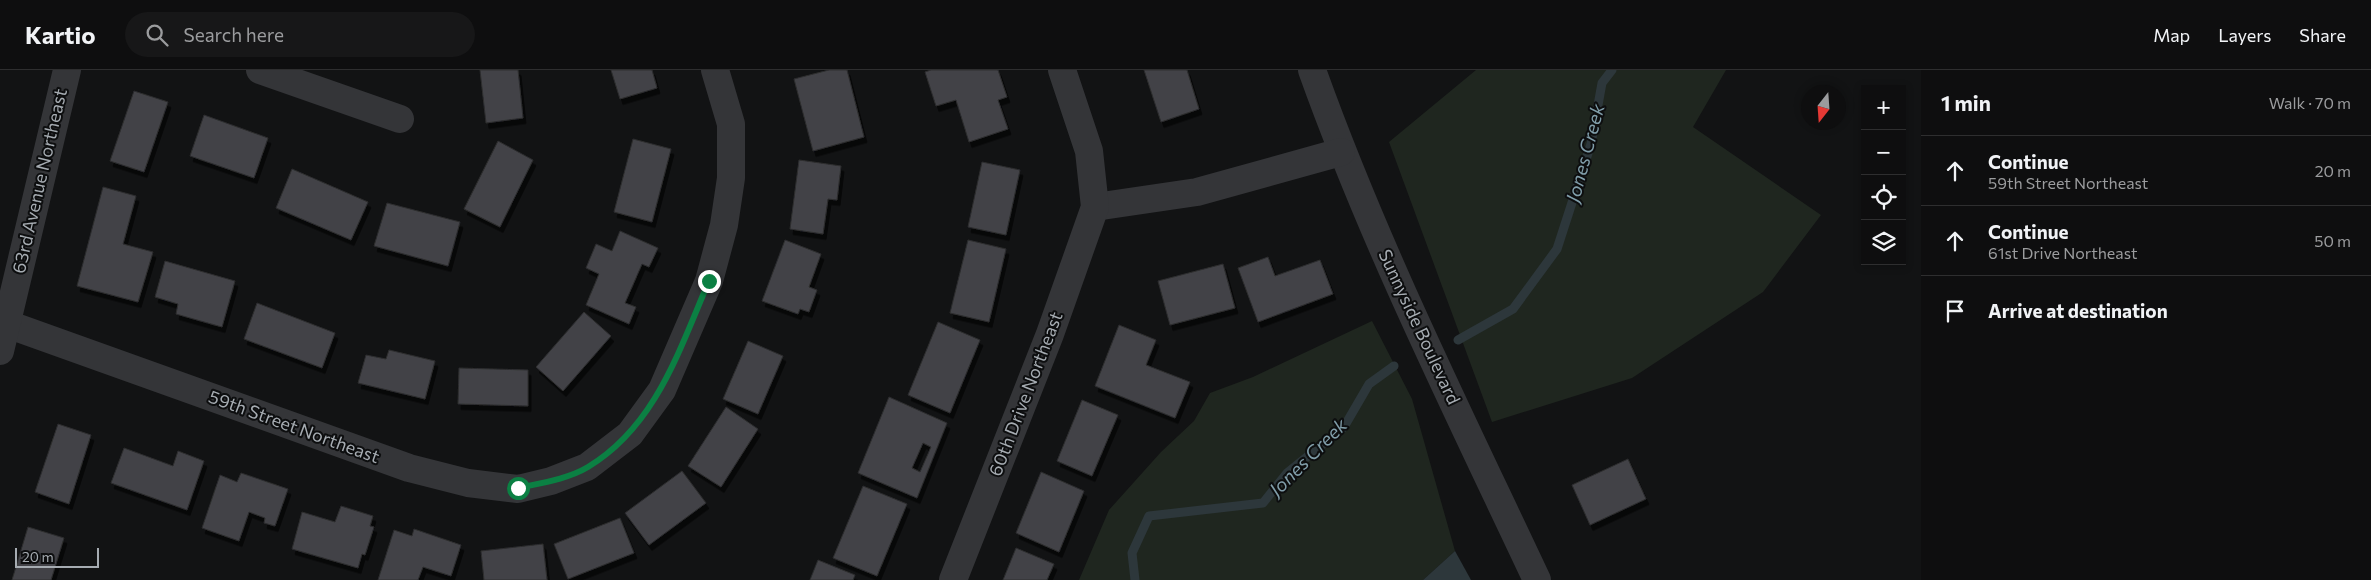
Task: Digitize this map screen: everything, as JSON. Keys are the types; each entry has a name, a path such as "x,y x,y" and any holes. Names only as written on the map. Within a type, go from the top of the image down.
{"street":[{"name":"63rd Avenue Northeast","path":"0,351 66,70"},
{"path":"260,70 400,119"},
{"name":"59th Street Northeast","path":"7,324 409,468 468,483 518,488 550,481 587,467 630,434 662,390 709,281 724,225 732,178 731,124 715,70"},
{"name":"60th Drive Northeast","path":"953,580 1050,334 1094,207 1089,151 1062,70"},
{"name":"Sunnyside Boulevard","path":"1312,70 1341,152 1404,301 1537,580"},
{"path":"1094,207 1197,192 1341,152"}],"shaded area":[{"path":"1476,70 1726,70 1693,127 1821,215 1763,292 1632,378 1492,422 1389,142"},
{"path":"1372,321 1412,399 1455,551 1423,580 1079,580 1109,510 1161,452 1194,421 1210,393 1253,377"},
{"path":"1455,551 1471,580 1423,580"}],"building":[{"path":"480,70 518,70 523,118 486,123"},
{"path":"611,70 652,70 657,88 620,99"},
{"path":"829,70 847,70 864,137 813,151 794,79"},
{"path":"931,70 998,70 1007,97 998,100 1008,129 969,142 956,100 936,106 925,72"},
{"path":"1144,70 1187,70 1199,109 1161,122"},
{"path":"134,91 168,102 144,172 110,161"},
{"path":"204,115 268,138 254,178 190,156"},
{"path":"633,139 671,149 652,222 614,212"},
{"path":"498,141 533,160 500,227 464,209"},
{"path":"799,160 841,166 837,200 828,199 823,234 790,229"},
{"path":"982,162 1020,170 1006,235 968,227"},
{"path":"292,169 368,202 351,240 276,208"},
{"path":"103,187 136,196 123,244 153,252 138,302 77,286"},
{"path":"387,203 460,222 448,266 374,246"},
{"path":"620,231 658,248 649,267 642,264 625,303 636,307 629,324 586,305 599,274 586,268 596,244 612,251"},
{"path":"785,240 821,254 809,287 817,290 809,312 800,309 798,314 762,301"},
{"path":"968,240 1006,249 989,322 950,313"},
{"path":"1268,257 1275,276 1320,260 1333,294 1258,322 1238,268"},
{"path":"165,261 235,281 222,327 176,314 178,304 155,297"},
{"path":"1223,264 1235,308 1170,325 1158,281"},
{"path":"257,303 335,333 322,368 244,339"},
{"path":"584,312 611,336 563,391 536,367"},
{"path":"938,322 980,340 950,413 908,395"},
{"path":"1119,325 1156,340 1146,365 1190,382 1175,418 1095,386"},
{"path":"748,341 783,356 758,414 723,399"},
{"path":"389,350 435,361 425,399 358,383 366,355 386,359"},
{"path":"459,368 528,370 528,406 458,404"},
{"path":"889,397 947,423 917,498 858,473","holes":["923,443 931,447 920,472 912,468"]},
{"path":"1082,400 1118,415 1092,476 1057,461"},
{"path":"726,407 758,429 721,487 688,466"},
{"path":"58,424 91,435 69,504 35,492"},
{"path":"124,448 173,466 178,451 204,461 187,510 111,483"},
{"path":"1628,459 1646,499 1590,525 1572,485"},
{"path":"682,471 706,503 649,545 625,513"},
{"path":"1041,472 1084,491 1059,552 1016,533"},
{"path":"241,473 288,489 275,526 264,523 265,518 249,512 239,541 202,528 220,475 237,482"},
{"path":"863,486 907,504 877,576 833,558"},
{"path":"341,506 373,516 370,526 374,527 365,555 362,554 358,568 292,549 302,512 335,522"},
{"path":"620,518 634,553 568,579 554,544"},
{"path":"28,527 64,538 51,580 12,580"},
{"path":"414,529 461,545 451,576 423,567 418,580 378,580 394,530 412,536"},
{"path":"543,544 547,580 484,580 481,551"},
{"path":"1016,548 1054,564 1047,580 1003,580"},
{"path":"818,560 855,575 853,580 810,580"}],"waterway":[{"name":"Jones Creek","path":"1458,340 1513,309 1557,249 1591,144 1602,83 1612,70"},
{"name":"Jones Creek","path":"1135,580 1132,553 1149,516 1263,503 1287,473 1344,427 1369,384 1394,366"}],"route":[{"path":"518,488 550,481 587,467 630,434 662,390 709,281"}]}
